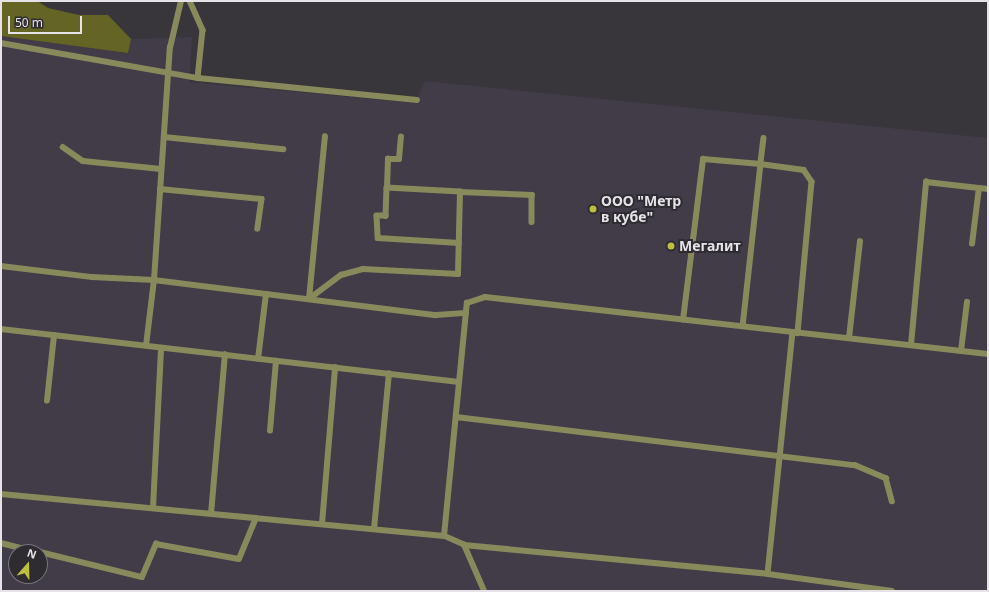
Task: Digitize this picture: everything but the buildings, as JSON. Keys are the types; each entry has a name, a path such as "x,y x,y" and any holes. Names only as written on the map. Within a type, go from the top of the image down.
{"lane":[{"path":"146,346 154,280 170,48 181,1"},
{"path":"190,1 203,30 198,78"},
{"path":"1,43 198,78 417,100"},
{"path":"164,137 283,149"},
{"path":"309,299 325,137"},
{"path":"401,137 399,159 388,159 386,216 377,216 378,238 459,243"},
{"path":"743,326 764,138"},
{"path":"63,147 83,161 162,169"},
{"path":"683,320 704,158 804,170 812,182 796,332 780,456 768,574"},
{"path":"911,345 926,182 988,189"},
{"path":"387,188 532,195 532,222"},
{"path":"972,244 979,188"},
{"path":"160,189 262,199 258,230"},
{"path":"309,299 341,275 363,269 458,274 460,192"},
{"path":"849,338 860,242"},
{"path":"1,266 92,277 154,280 436,315 466,313"},
{"path":"258,359 266,294"},
{"path":"444,536 467,303 485,297 988,354"},
{"path":"961,351 967,302"},
{"path":"1,329 460,382"},
{"path":"48,401 54,335"},
{"path":"153,508 160,348"},
{"path":"211,514 225,355"},
{"path":"270,431 276,361"},
{"path":"322,524 335,368"},
{"path":"374,529 390,374"},
{"path":"456,417 854,465 886,478 892,501"},
{"path":"1,494 444,536 464,545 768,574 892,591"},
{"path":"48,554 142,577 156,544 239,559 256,518"},
{"path":"464,545 484,591"}],"shaded area":[{"path":"1,1 37,1 48,8 79,15 108,15 131,39 128,53 1,36"},
{"path":"1,36 128,53 131,39 192,37 189,82 415,103 425,81 988,138 988,591 1,591"}],"place":[{"name":"ООО \"Метр в кубе\"","path":"593,209"},
{"name":"Мегалит","path":"671,246"}]}
